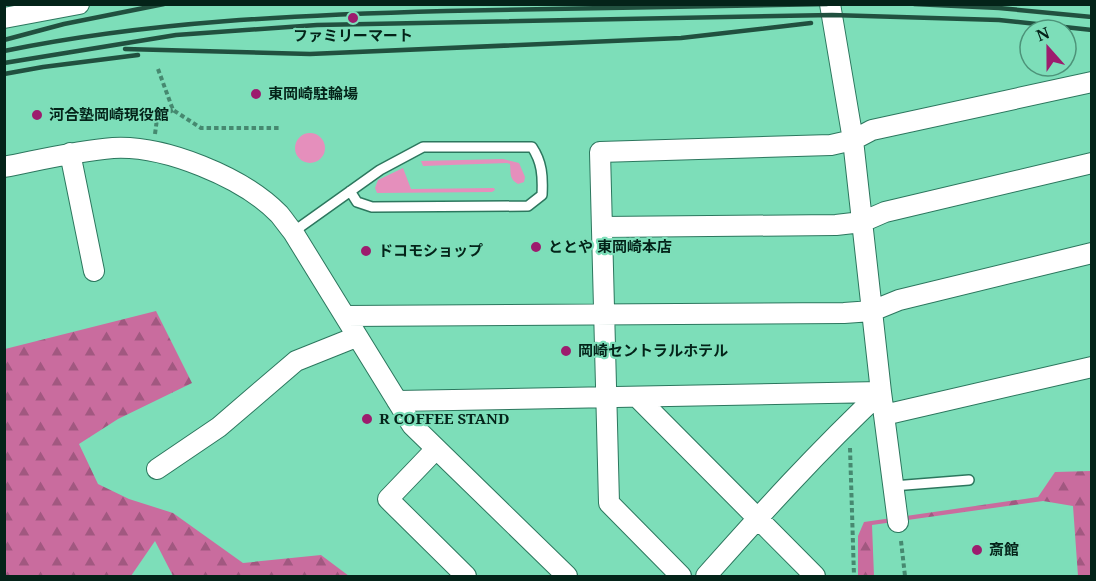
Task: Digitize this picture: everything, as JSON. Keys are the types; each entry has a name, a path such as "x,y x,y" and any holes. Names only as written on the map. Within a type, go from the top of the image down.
{"street":[{"path":"4,18 79,4"},
{"path":"830,4 853,140 898,522"},
{"path":"681,576 609,503 600,152 831,145 853,140 872,130 1092,82"},
{"path":"4,167 70,153 114,148 153,150 205,167 236,182 278,213 293,232 412,425 435,450 567,576"},
{"path":"70,153 94,271"},
{"path":"602,227 836,225 862,222 885,213 1092,163"},
{"path":"345,316 844,314 872,311 899,300 1092,253"},
{"path":"157,469 219,427 296,361 356,337"},
{"path":"884,415 1092,367"},
{"path":"397,401 881,392"},
{"path":"706,576 756,519 881,392"},
{"path":"638,398 815,576"},
{"path":"435,450 388,500 466,576"}],"lane":[{"path":"293,232 350,191 380,170 423,147 532,147 540,159 543,177 542,195 528,206 372,207 357,202 350,191"},
{"path":"893,486 969,480"}],"path":[{"path":"158,69 172,110 201,128 279,128"},
{"path":"153,150 157,119 172,110"},
{"path":"852,419 850,429 854,576"},
{"path":"898,522 905,576"}],"shaded area":[{"path":"310,133 321,137 325,148 321,159 310,163 299,159 295,148 299,137"},
{"path":"503,159 519,163 525,177 524,182 518,184 513,180 510,164 507,163 423,166 421,161"},
{"path":"403,168 411,189 494,188 495,190 492,192 377,193 375,188 378,180"}],"green space":[{"path":"156,311 192,383 118,419 79,444 98,484 129,499 173,513 243,563 321,555 349,576 173,576 155,541 131,576 5,576 5,349"},
{"path":"1091,471 1091,576 1078,576 1073,506 1043,501 872,525 874,576 858,576 858,536 864,522 1038,497 1055,472"}],"railway":[{"path":"4,40 64,24 164,4"},
{"path":"4,51 114,33 224,21 446,11 827,4"},
{"path":"914,4 999,8 1092,17"},
{"path":"4,63 176,35 317,25 832,15 999,20 1092,30"},
{"path":"125,49 310,54 681,38 811,23"},
{"path":"4,74 138,55"}],"place":[{"name":"ファミリーマート","path":"353,18"},
{"name":"東岡崎駐輪場","path":"256,94"},
{"name":"河合塾岡崎現役館","path":"37,115"},
{"name":"ととや 東岡崎本店","path":"536,247"},
{"name":"ドコモショップ","path":"366,251"},
{"name":"岡崎セントラルホテル","path":"566,351"},
{"name":"R COFFEE STAND","path":"367,419"},
{"name":"斎館","path":"977,550"}]}
